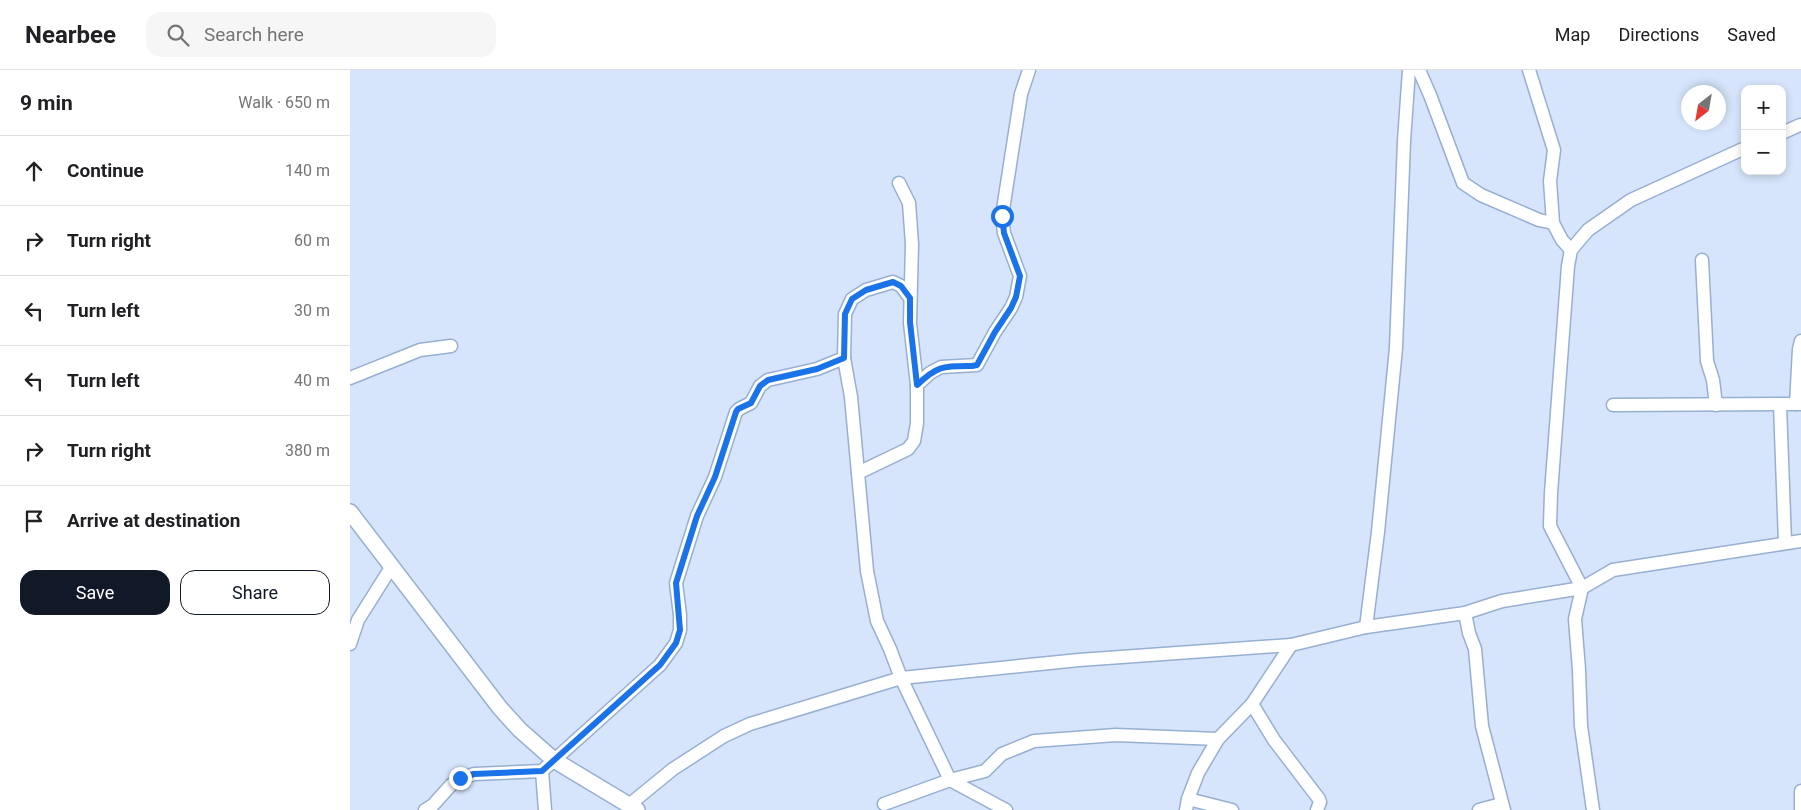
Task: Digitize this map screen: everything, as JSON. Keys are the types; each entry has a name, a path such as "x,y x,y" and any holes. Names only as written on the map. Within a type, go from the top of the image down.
{"street":[{"path":"917,385 930,373 941,367 977,365 1016,297 1020,276 1004,233 1002,216 1021,94 1029,70"},
{"path":"1366,627 1378,532 1396,348 1403,150 1409,70"},
{"path":"1419,70 1464,182 1481,195 1539,220 1553,223"},
{"path":"1529,70 1554,150 1550,181 1553,223 1562,240 1571,250"},
{"path":"1786,131 1801,129"},
{"path":"1593,810 1581,726 1575,619 1582,588 1550,526 1568,266 1571,250 1588,230 1631,200 1741,150"},
{"path":"858,473 908,449 914,441 917,423 917,385 910,322 912,244 909,202 899,182"},
{"path":"1702,260 1707,361 1713,380 1716,405"},
{"path":"910,298 901,286 893,282 866,290 852,299 845,314 844,358 851,397 868,571 877,621 890,649 900,678 950,780 1006,810"},
{"path":"1613,405 1799,404 1799,349 1801,341"},
{"path":"350,378 420,350 452,346"},
{"path":"425,810 456,782 474,774 542,771 660,665 676,643 680,630 676,583 697,516 715,477 736,412 738,409 751,403 760,386 768,380 817,369 844,358"},
{"path":"1780,404 1786,542"},
{"path":"350,512 500,708 520,730 554,760 633,807 673,769 724,736 750,724 900,678 1079,660 1291,645 1366,627 1465,613 1502,601 1582,588 1613,570 1801,540"},
{"path":"350,644 354,623 392,566"},
{"path":"1465,613 1475,649 1482,726 1502,807 1480,810"},
{"path":"1232,810 1187,804 1198,773 1218,739 1252,704 1291,645"},
{"path":"1252,704 1274,740 1319,799 1320,802 1317,810"},
{"path":"884,804 950,780 985,771 1002,754 1034,741 1116,735 1218,739"},
{"path":"542,771 545,810"},
{"path":"1801,791 1801,810"}],"route":[{"path":"460,778 474,774 542,771 660,665 676,643 680,630 676,583 697,516 715,477 736,412 738,409 751,403 760,386 768,380 817,369 844,358 845,314 852,299 866,290 883,284 893,282 901,286 910,298 910,322 917,385 930,373 941,367 977,365 1011,308 1016,297 1020,276 1004,233 1002,216"}]}
